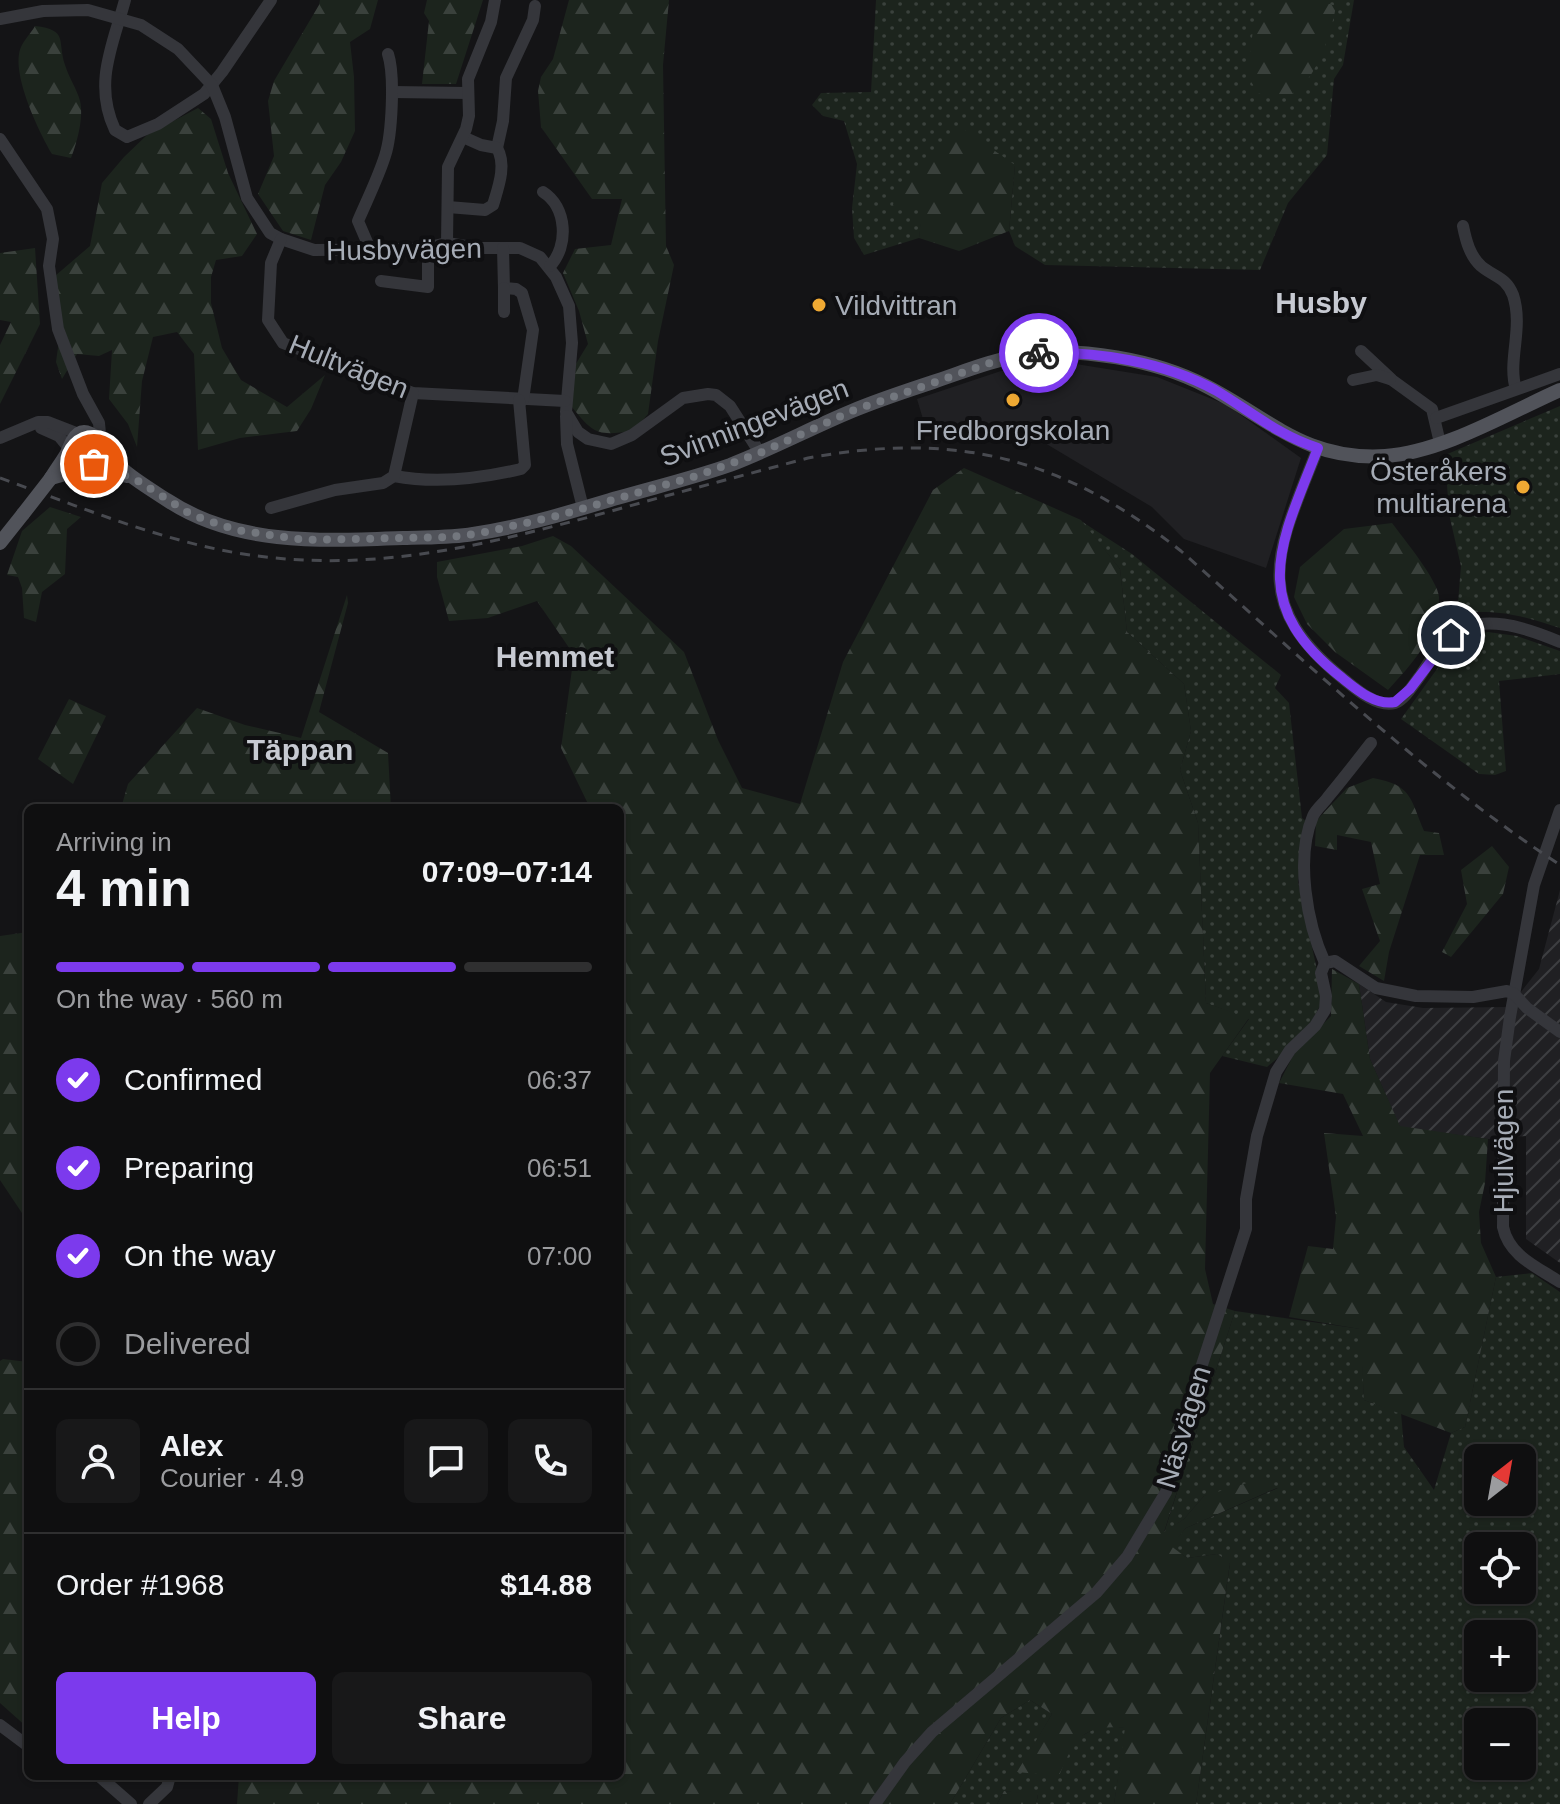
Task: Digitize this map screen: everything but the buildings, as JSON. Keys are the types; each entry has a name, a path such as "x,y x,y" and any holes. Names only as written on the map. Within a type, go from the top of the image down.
{"main road":[{"name":"Svinningevägen","path":"73,439 94,435 135,479 178,507 211,523 236,530 305,540 463,536 583,508 696,476 760,453 852,411 953,375 1018,356 1050,352 1111,358 1174,372 1217,391 1287,436 1348,455 1389,456 1440,443 1560,390"},
{"path":"73,439 71,460 86,467"},
{"path":"0,543 51,478 73,439"},
{"path":"51,478 99,460 102,447"},
{"name":"Svinningevägen","path":"86,467 113,471 135,479"}],"street":[{"path":"125,0 107,56 104,88 111,122 119,134 127,137 143,132 180,110 212,85 271,0"},
{"path":"447,243 448,167 463,137 469,116 468,79 491,22 495,0"},
{"path":"448,207 485,210 493,205 500,182 501,160 497,148 503,121 506,78 533,20 535,6"},
{"path":"0,19 67,9 88,10 141,25 168,41 192,61 212,85 225,117 247,198 270,233 281,239"},
{"path":"370,249 358,221 387,153 392,92 392,65 388,54"},
{"path":"392,92 468,93"},
{"path":"463,137 497,148"},
{"path":"0,139 47,209 53,239 49,266 58,329 91,411 99,423 102,447"},
{"path":"543,192 557,203 562,223 562,247 550,266 562,288 571,323 572,343 565,407 567,444 583,508"},
{"path":"1463,226 1468,246 1479,263 1505,280 1514,297 1518,320 1513,379 1516,389"},
{"name":"Husbyvägen","path":"281,239 314,250 428,248 447,243 478,248 520,248 550,266"},
{"name":"Hultvägen","path":"281,239 271,263 268,320 280,340 289,346 413,393 521,400 565,407"},
{"path":"381,281 428,287 428,248"},
{"path":"503,248 504,312"},
{"path":"271,508 335,490 383,483 394,476 450,480 481,478 521,469 525,465 521,400 533,330 522,293 504,288"},
{"path":"1361,351 1392,380 1426,402 1436,418 1440,443"},
{"path":"1436,418 1560,374"},
{"path":"1353,380 1377,375 1392,380"},
{"path":"394,476 413,393"},
{"path":"565,407 571,424 588,439 611,444 632,435 683,398 716,395 730,406 760,453"},
{"path":"0,438 38,422 48,422 73,439 91,420 91,411"},
{"path":"1318,448 1291,513 1279,563 1280,585 1292,627 1330,668 1373,699 1391,703 1401,699 1410,689 1451,635 1469,627 1489,624 1517,627 1560,642"},
{"name":"Näsvägen","path":"875,1804 905,1762 932,1732 1096,1593 1127,1557 1166,1492 1200,1371 1246,1229 1249,1175 1276,1072 1290,1050 1315,1026 1325,1010 1326,996 1321,973 1325,963 1317,945 1305,895 1309,832 1314,815 1371,743"},
{"path":"1514,994 1534,885 1560,810"},
{"path":"1325,963 1335,961 1376,988 1416,996 1473,997 1507,991 1560,1032"},
{"name":"Hjulvägen","path":"1514,994 1504,1061 1503,1227 1514,1252 1560,1282"},
{"path":"0,1725 24,1743"},
{"path":"104,1780 131,1804"},
{"path":"149,1804 167,1787 169,1780"}],"shaded area":[{"path":"1076,364 1157,377 1227,405 1301,458 1266,568 1184,539 1152,507 1018,427 927,422 923,419 917,399 1001,371"},
{"path":"1560,890 1560,1263 1526,1239 1526,1136 1488,1139 1400,1127 1370,1059 1359,984 1386,1002 1423,1008 1509,1007 1539,969"}],"green space":[{"path":"320,0 378,0 370,29 350,42 355,131 341,162 325,185 311,240 283,231 258,194 274,156 268,101 274,81"},
{"path":"427,0 483,0 456,84 422,84 429,21 424,13"},
{"path":"569,0 669,0 663,65 666,246 674,265 658,341 648,414 633,431 597,431 571,406 574,367 588,344 579,311 563,273 575,249 611,245 622,199 592,199 541,127 538,91 541,77 553,59"},
{"path":"876,0 1354,0 1343,65 1334,79 1327,155 1288,203 1260,270 1045,265 1015,246 1009,231 1015,165 923,208 919,238 864,255 854,238 852,208 857,164 844,121 823,116 812,105 821,93 871,92"},
{"path":"1267,0 1317,0 1336,6 1325,47 1310,76 1290,95 1277,99 1258,93 1247,75 1253,30"},
{"path":"35,26 53,30 60,38 65,65 80,101 78,138 71,158 52,154 23,86 19,58 22,44"},
{"path":"198,108 211,119 228,173 257,234 242,256 216,260 211,277 211,303 222,348 241,380 287,407 325,375 311,409 297,431 240,438 198,450 194,354 177,332 153,337 142,381 137,447 128,424 109,399 112,350 99,356 77,354 62,379 56,362 62,319 55,276 90,246 102,183 124,157 147,135"},
{"path":"962,128 1015,165 1009,231 959,251 919,238 922,208 893,205 895,195"},
{"path":"35,248 40,324 0,404 0,345 11,322 0,320 0,253"},
{"path":"1560,406 1560,628 1510,614 1457,614 1461,566 1449,514 1445,455"},
{"path":"964,468 1081,520 1120,569 1127,632 1184,684 1191,731 1180,770 1198,823 1206,1003 1249,1018 1210,1073 1205,1269 1213,1304 1235,1311 1164,1532 1184,1519 1204,1496 1257,1480 1279,1487 1186,1528 1171,1546 1187,1558 1217,1554 1230,1562 1196,1804 1114,1804 1125,1728 1089,1731 1075,1744 1059,1776 1017,1772 1052,1714 1030,1700 1001,1718 950,1804 237,1804 239,1780 624,1780 624,804 588,804 561,748 574,655 537,601 488,618 449,621 437,577 437,562 522,546 553,536 571,546 684,652 718,740 742,788 800,804 843,662 933,490"},
{"path":"50,507 81,517 67,529 65,574 42,592 36,622 24,618 18,577 7,575 22,531"},
{"path":"1081,521 1132,554 1281,675 1275,688 1289,703 1302,818 1307,822 1298,882 1323,998 1300,1036 1267,1067 1222,1056 1249,1019 1206,1003 1198,823 1180,770 1191,731 1184,684 1127,632 1120,569"},
{"path":"1392,523 1427,570 1439,597 1435,624 1429,636 1415,659 1388,690 1335,652 1307,624 1294,597 1300,567 1344,529"},
{"path":"347,595 348,603 319,712 388,753 391,804 122,804 128,784 197,708 245,725 301,738"},
{"path":"1488,632 1517,636 1560,651 1560,674 1499,681 1506,771 1495,775 1479,774 1401,719 1452,648 1466,637"},
{"path":"69,699 106,716 73,784 38,759"},
{"path":"1373,778 1403,789 1424,831 1439,833 1444,855 1420,855 1389,952 1384,981 1359,966 1380,941 1362,889 1380,884 1371,842 1337,835 1337,850 1315,846 1316,821 1347,788"},
{"path":"1492,846 1509,867 1503,894 1451,957 1442,952 1467,904 1461,870"},
{"path":"24,933 24,1216 0,1180 0,936"},
{"path":"1332,969 1359,984 1370,1059 1400,1126 1488,1139 1485,1183 1479,1212 1481,1243 1496,1277 1465,1427 1451,1433 1364,1400 1360,1329 1289,1317 1308,1246 1333,1249 1336,1217 1324,1133 1363,1136 1343,1094 1279,1083 1295,1052 1331,1016"},
{"path":"1532,1273 1560,1292 1560,1804 1196,1804 1230,1563 1217,1554 1187,1558 1170,1546 1186,1528 1278,1488 1204,1496 1184,1519 1164,1533 1235,1311 1361,1329 1364,1400 1401,1413 1404,1447 1434,1490 1451,1433 1465,1427 1496,1277"},
{"path":"0,1361 24,1362 24,1724 0,1703"},
{"path":"1030,1700 1052,1714 1018,1772 1101,1725 1126,1728 1114,1804 1036,1804 1038,1795 1004,1791 997,1804 950,1804 1001,1718"},
{"path":"1004,1791 1038,1794 1036,1804 997,1804"}],"railway":[{"path":"0,478 117,521 207,547 286,559 333,561 425,554 470,546 808,458 862,450 912,448 960,451 1005,459 1050,473 1093,493 1137,519 1181,551 1412,754 1509,830 1560,865"}],"way so far":[{"path":"94,464 89,467 135,479 192,515 236,530 305,540 476,534 553,517 696,476 760,453 852,411 996,361 1039,353"}],"place":[{"name":"Vildvittran","path":"819,305"},
{"name":"Fredborgskolan","path":"1013,400"},
{"name":"Österåkers multiarena","path":"1523,487"}],"district":[{"name":"Husby","path":"1321,303"},
{"name":"Hemmet","path":"555,657"},
{"name":"Täppan","path":"300,750"}],"route":[{"path":"1039,353 1095,356 1174,372 1217,391 1287,436 1318,448 1291,513 1279,563 1280,585 1292,627 1309,648 1353,687 1379,702 1388,704 1401,699 1451,635"}]}
